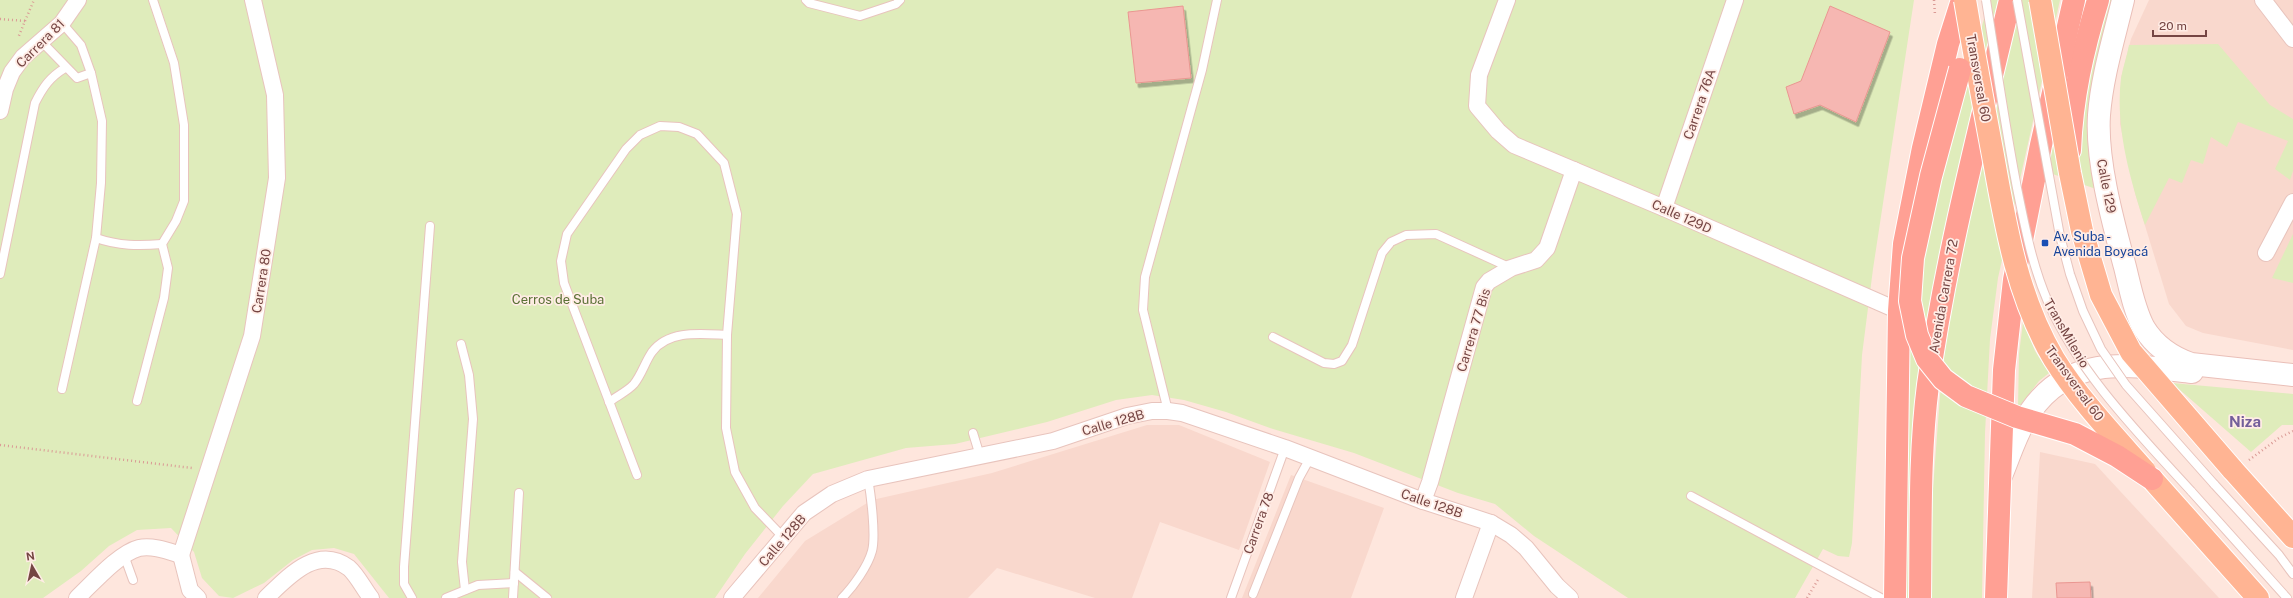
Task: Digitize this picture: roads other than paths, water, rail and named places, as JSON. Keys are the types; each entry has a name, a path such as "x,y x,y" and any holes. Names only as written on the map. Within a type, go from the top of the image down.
{"highway":[{"path":"1948,0 1950,25 1948,44"},
{"path":"1895,598 1899,311 1906,230 1923,148 1948,44 1963,0"},
{"path":"1974,0 1960,69 1931,176 1913,258 1910,301 1917,336 1927,359 1943,379 1966,396 2017,417 2075,434 2118,456 2152,479"},
{"name":"Avenida Carrera 72","path":"1920,598 1924,444 1928,387 1940,303 1963,192 2010,0"},
{"path":"1996,598 2004,370 2014,280 2041,145 2074,0"},
{"path":"2070,173 2073,106 2081,56 2098,0"}],"main road":[{"name":"Transversal 60","path":"1963,0 2011,250 2033,318 2054,360 2095,413 2176,508 2258,598"},
{"path":"2040,0 2070,173 2082,231 2101,296 2131,352 2240,465 2293,536"},
{"name":"Calle 129","path":"2123,0 2104,75 2099,115 2099,137 2109,200 2130,286 2145,328 2158,346 2168,354 2191,364 2293,375"},
{"path":"2001,476 2029,412 2040,399 2062,380 2096,367 2118,355 2124,349 2130,339 2132,320 2130,286"},
{"path":"2096,367 2130,366 2168,369 2293,385"}],"street":[{"name":"Carrera 81","path":"0,111 5,89 12,72 23,58 62,23 78,0"},
{"name":"Carrera 80","path":"181,554 252,336 278,178 275,95 253,0"},
{"name":"Calle 129D","path":"1507,0 1479,75 1477,106 1498,131 1514,145 1664,208 1899,311"},
{"name":"Carrera 76A","path":"1664,208 1735,0"},
{"path":"2263,0 2293,39"},
{"name":"Carrera 77 Bis","path":"1423,501 1430,482 1484,288 1489,281 1511,268 1536,260 1547,248 1574,170"},
{"path":"2266,253 2293,202"},
{"name":"Calle 128B","path":"732,598 782,537 804,513 832,494 868,479 1053,441 1127,416 1168,411 1285,448 1423,501 1492,523 1511,535 1526,548 1557,586 1570,598"},
{"path":"1464,598 1492,523"},
{"path":"77,598 124,556 139,548 146,548 181,554 190,590 198,598"},
{"path":"266,598 304,564 322,559 336,562 350,569 371,598"}],"lane":[{"path":"137,401 164,298 168,268 162,244 176,221 184,201 184,125 174,63 153,0"},
{"path":"806,0 809,3 860,16 896,4 900,0"},
{"path":"1168,411 1143,310 1145,277 1202,70 1217,0"},
{"name":"TransMilenio","path":"1986,0 2010,151 2028,245 2048,302 2070,342 2104,393 2287,598"},
{"name":"TransMilenio","path":"2017,0 2060,236 2070,274 2083,311 2101,349 2126,385 2278,555 2293,574"},
{"path":"62,23 81,45 91,73 102,121 101,183 96,238 62,389"},
{"path":"41,41 65,68 77,78 91,73"},
{"path":"0,274 35,103 44,85 54,74 65,68"},
{"path":"637,475 564,282 561,261 567,234 626,149 640,135 660,126 679,127 697,134 724,163 737,214 727,335 726,428 735,472 755,508 782,537"},
{"path":"412,598 404,584 404,567 430,226"},
{"path":"1273,337 1324,363 1334,364 1342,361 1352,345 1382,253 1391,242 1406,235 1436,234 1511,268"},
{"path":"96,238 112,244 136,246 162,244"},
{"path":"610,402 633,385 653,351 665,340 676,336 696,334 727,335"},
{"path":"461,344 471,390 473,419 462,562 464,590"},
{"path":"973,433 980,456"},
{"name":"Carrera 78","path":"1231,598 1285,448"},
{"path":"1253,594 1299,478 1310,458"},
{"path":"842,598 853,586 872,550 872,500 868,479"},
{"path":"513,598 519,493"},
{"path":"1691,496 1881,598"},
{"path":"124,556 133,580"},
{"path":"515,572 547,598"},
{"path":"446,598 478,585 514,583"}],"place":[{"name":"Av. Suba - Avenida Boyacá","path":"2045,243"}],"district":[{"name":"Niza","path":"2245,422"}],"park label":[{"name":"Cerros de Suba","path":"558,299"}]}
